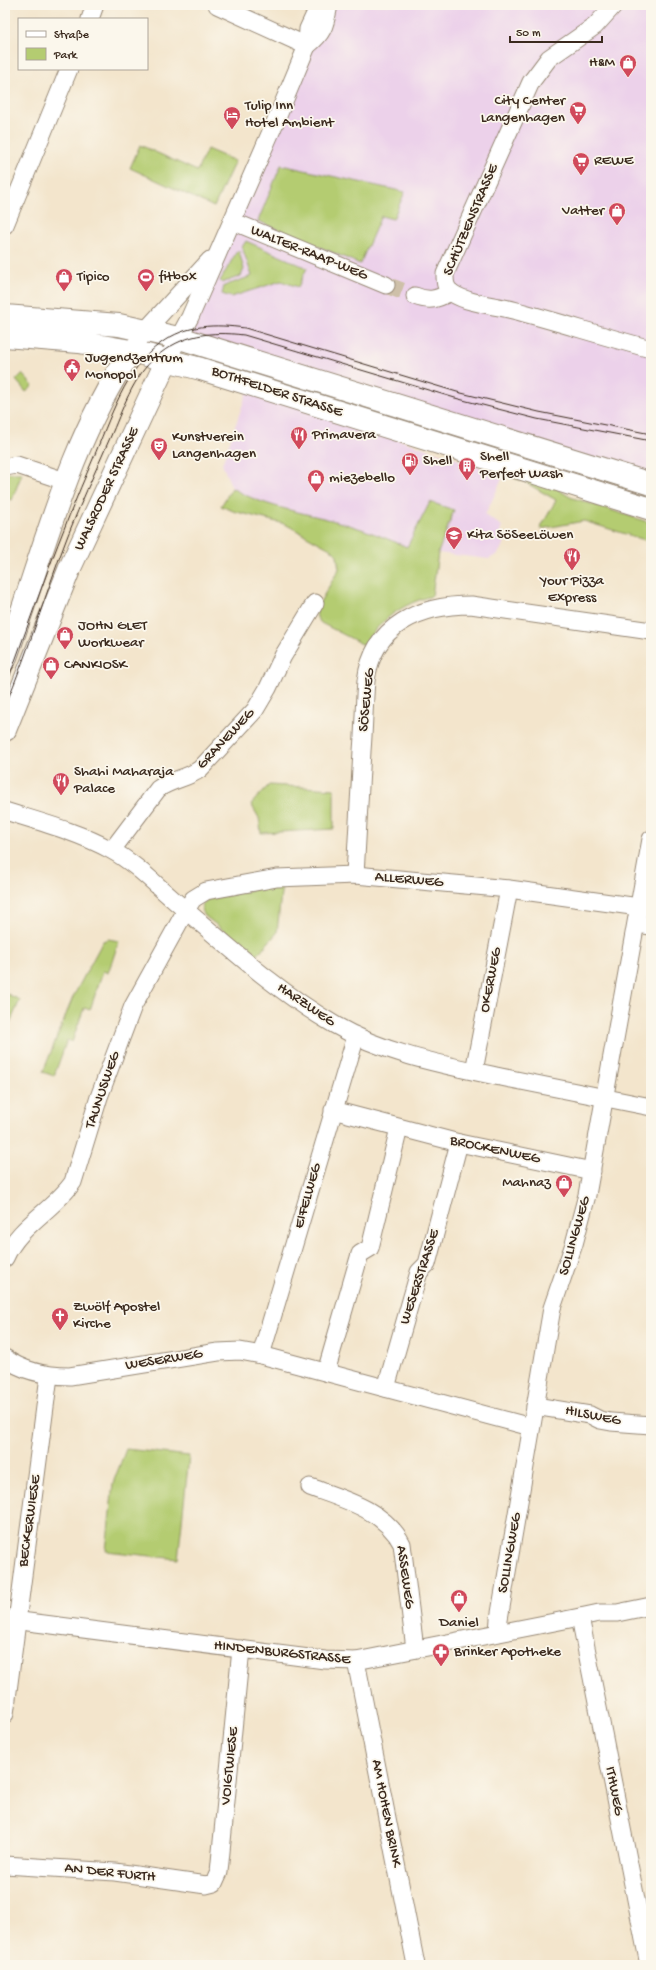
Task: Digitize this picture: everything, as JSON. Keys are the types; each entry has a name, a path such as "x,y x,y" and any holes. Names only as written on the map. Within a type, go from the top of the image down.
{"main road":[{"name":"BOTHFELDER STRASSE","path":"5,316 77,320 146,330 178,338 651,484"},
{"name":"BOTHFELDER STRASSE","path":"5,336 80,342 131,351 201,368 651,509"},
{"name":"WALSRODER STRASSE","path":"5,660 65,481 103,396 131,351"},
{"name":"WALSRODER STRASSE","path":"5,730 70,570 167,360"}],"street":[{"path":"90,18 95,5"},
{"path":"217,5 307,46"},
{"name":"WALSRODER STRASSE","path":"167,360 190,317 232,221 307,46 308,29 315,14 322,5"},
{"name":"WALSRODER STRASSE","path":"307,46 319,36 330,5"},
{"name":"SCHÜTZENSTRASSE","path":"614,5 595,26 550,58 531,82 445,274 446,288 461,298 512,309 651,349"},
{"path":"5,225 69,70"},
{"name":"WALTER-RAAP-WEG","path":"232,221 386,285"},
{"name":"WALSRODER STRASSE","path":"131,351 146,330 218,252"},
{"path":"415,296 425,300 435,300 451,292"},
{"path":"5,467 17,465 65,481"},
{"name":"GRANEWEG","path":"112,850 158,789 167,782 191,776 200,769 255,710 268,688 283,656 315,603"},
{"name":"SÖSEWEG","path":"355,876 366,680 378,648 401,622 424,611 450,605 471,605 651,631"},
{"name":"HARZWEG","path":"5,811 62,829 112,850 131,864 230,949 279,988 308,1008 356,1036 406,1054 474,1071 651,1108"},
{"name":"SOLLINGWEG","path":"498,1633 499,1619 552,1308 574,1244 587,1195 605,1098 642,919 651,839"},
{"name":"ALLERWEG","path":"186,910 193,899 206,891 277,878 355,876 509,889 642,919"},
{"name":"OKERWEG","path":"474,1071 509,889"},
{"name":"TAUNUSWEG","path":"5,1258 17,1239 38,1217 65,1194 73,1182 99,1097 133,1006 186,910"},
{"name":"EIFELWEG","path":"261,1355 356,1036"},
{"name":"BROCKENWEG","path":"333,1110 459,1143 592,1171"},
{"path":"326,1372 360,1254 370,1248 399,1128"},
{"name":"WESERSTRASSE","path":"386,1388 419,1272 427,1264 459,1143"},
{"name":"WESERWEG","path":"5,1358 20,1368 49,1376 70,1376 218,1352 240,1351 261,1355 531,1427"},
{"name":"BECKERWIESE","path":"5,1714 11,1620 49,1376"},
{"name":"HILSWEG","path":"535,1406 590,1414 600,1420 611,1422 651,1426"},
{"name":"ASSEWEG","path":"310,1487 364,1508 386,1522 398,1535 402,1544 415,1649"},
{"name":"HINDENBURGSTRASSE","path":"11,1620 325,1660 356,1661 600,1613 617,1613 651,1606"},
{"name":"ITHWEG","path":"580,1617 648,1965"},
{"name":"VOIGTWIESE","path":"214,1883 219,1872 242,1649"},
{"name":"AM HOHEN BRINK","path":"356,1661 416,1965"},
{"name":"AN DER FURTH","path":"5,1865 115,1872 206,1885 214,1883"}],"shaded area":[{"path":"326,5 651,5 651,484 183,339"},
{"path":"248,389 504,475 485,515 502,526 500,531 508,536 498,554 489,559 438,553 432,596 407,547 348,525 264,503 243,495 232,488 222,464"}],"green space":[{"path":"140,145 197,171 207,149 235,161 214,207 130,168"},
{"path":"281,165 405,192 393,219 381,216 360,264 258,221"},
{"path":"246,241 307,268 298,287 281,281 231,297 222,294 224,286 252,276 242,247"},
{"path":"237,251 239,251 244,269 241,276 222,283 220,281"},
{"path":"22,374 33,386 26,392 16,380"},
{"path":"5,473 22,473 12,500 5,498"},
{"path":"504,475 551,485 570,497 651,523 651,542 584,521 540,529 556,500 523,481"},
{"path":"232,488 245,495 274,506 349,525 371,532 407,547 430,502 454,510 438,553 432,596 412,603 387,618 364,645 321,623 317,618 316,609 339,569 337,555 332,550 285,524 233,511 221,506"},
{"path":"269,785 334,789 334,829 261,833 259,818 251,804"},
{"path":"282,883 277,933 256,956 205,916 202,911 204,902 209,899"},
{"path":"108,939 119,941 108,973 103,971 90,1010 84,1008 72,1042 67,1040 54,1076 43,1072 73,997 103,941"},
{"path":"5,993 20,1000 5,1034"},
{"path":"126,1449 189,1456 178,1559 106,1551 113,1483"}],"tunnel":[{"path":"386,285 415,296"}],"tram line":[{"path":"5,689 58,544 112,412 128,380 149,353 161,343 181,332 212,326 245,328 457,392 539,412 651,434"},
{"path":"5,706 22,664 68,535 129,394 148,365 166,349 176,343 197,336 209,334 244,335 455,398 537,419 651,441"}],"place":[{"name":"H&M","path":"628,78"},
{"name":"City Center Langenhagen","path":"578,125"},
{"name":"Tulip Inn Hotel Ambient","path":"232,130"},
{"name":"REWE","path":"581,176"},
{"name":"Vatter","path":"617,226"},
{"name":"Tipico","path":"64,292"},
{"name":"fitbox","path":"146,292"},
{"name":"Jugendzentrum Monopol","path":"72,382"},
{"name":"Primavera","path":"299,450"},
{"name":"Kunstverein Langenhagen","path":"159,461"},
{"name":"Shell","path":"410,476"},
{"name":"Shell Perfect Wash","path":"467,481"},
{"name":"miezebello","path":"316,493"},
{"name":"Kita SöSeeLöwen","path":"454,550"},
{"name":"Your Pizza Express","path":"572,571"},
{"name":"JOHN GLET Workwear","path":"65,650"},
{"name":"CANKIOSK","path":"51,680"},
{"name":"Shahi Maharaja Palace","path":"61,796"},
{"name":"Mahnaz","path":"564,1198"},
{"name":"Zwölf Apostel Kirche","path":"60,1331"},
{"name":"Daniel","path":"459,1613"},
{"name":"Brinker Apotheke","path":"441,1667"}]}
